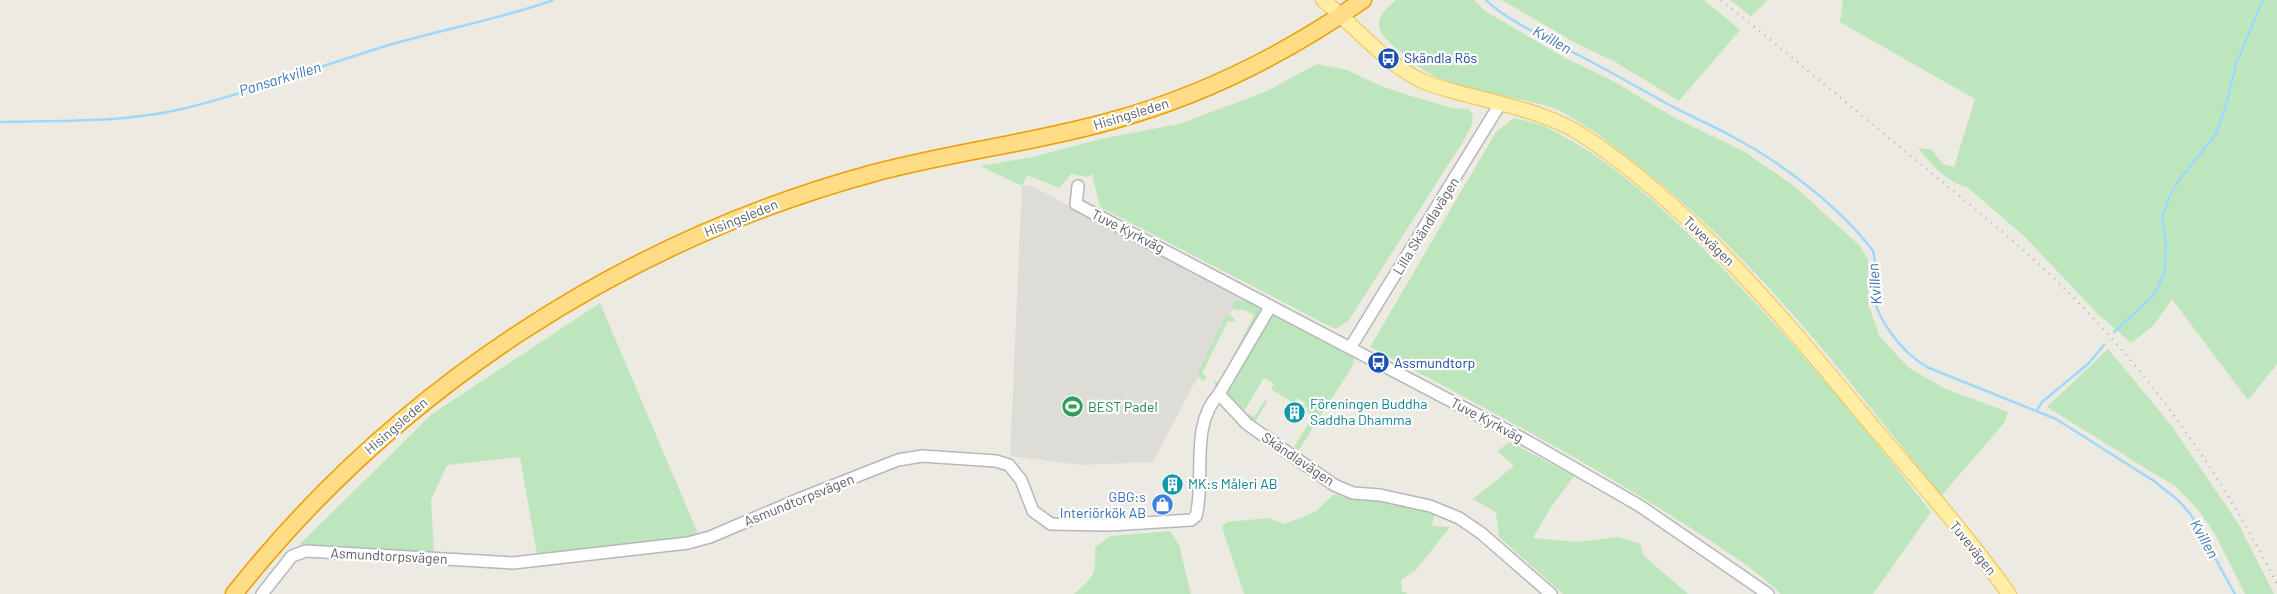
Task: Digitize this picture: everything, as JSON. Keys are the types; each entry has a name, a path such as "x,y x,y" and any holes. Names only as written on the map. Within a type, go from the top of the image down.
{"highway":[{"name":"Hisingsleden","path":"234,594 278,540 375,443 434,394 519,332 578,295 637,264 740,217 822,189 907,165 1108,122 1206,89 1259,64 1342,15 1363,0"}],"main road":[{"name":"Tuvevägen","path":"1323,0 1388,58 1417,79 1552,119 1590,139 1643,181 1702,233 1762,295 1972,545 2009,594"}],"street":[{"name":"Lilla Skändlavägen","path":"1350,348 1500,104"},
{"name":"Tuve Kyrkväg","path":"1078,186 1076,204 1496,424 1598,481 1640,506 1768,594"},
{"path":"1219,394 1270,307"},
{"name":"Asmundtorpsvägen","path":"262,594 292,556 306,551 514,562 700,541 804,497 910,457 996,462 1009,465 1021,480 1033,511 1051,524 1110,525 1191,520 1196,516 1199,501 1203,425 1208,410 1219,394"},
{"name":"Skändlavägen","path":"1219,394 1247,424 1334,485 1353,493 1380,495 1430,506 1458,518 1481,533 1551,594"}],"shaded area":[{"path":"1030,185 1240,296 1153,462 1081,465 1010,456 1022,186"}],"green space":[{"path":"1396,0 1474,0 1485,11 1563,57 1613,81 1673,117 1743,151 1793,185 1860,246 1868,260 1868,304 1880,337 1909,368 1946,389 2008,412 2005,422 1941,496 1800,323 1763,281 1684,204 1606,140 1563,112 1554,108 1452,83 1436,77 1419,67 1389,42 1380,30 1379,24 1383,13"},
{"path":"1502,0 1704,0 1740,30 1679,101 1617,63 1574,42"},
{"path":"1730,0 1768,0 1751,16"},
{"path":"1843,0 2277,0 2277,364 2248,400 2172,299 2153,326 2131,343 2097,313 2024,236 1967,187 1952,181 1934,166 1918,148 1932,150 1943,164 1954,167 1975,99 1840,22"},
{"path":"1317,64 1347,70 1381,86 1411,96 1452,108 1469,109 1473,116 1471,127 1462,143 1349,320 1335,329 1100,207 1092,174 1087,177 1071,174 1059,188 1027,175 1022,186 980,166 1033,157 1100,139 1179,124 1265,92"},
{"path":"1514,118 1542,125 1599,158 1666,213 1728,274 1781,331 1858,420 1931,512 1873,594 1781,594 1726,551 1631,491 1520,427 1370,347 1496,132"},
{"path":"1240,299 1253,303 1263,311 1218,388 1214,381 1220,383 1254,315 1242,309 1239,311 1233,308 1233,302"},
{"path":"600,303 699,536 537,555 520,457 447,465 431,500 434,553 332,549 299,545 432,414"},
{"path":"1275,314 1349,354 1354,359 1352,367 1298,451 1294,447 1313,416 1306,411 1308,408 1304,406 1305,403 1297,398 1294,403 1271,389 1274,384 1264,378 1244,411 1254,417 1265,400 1267,402 1254,423 1227,399 1229,387 1270,316"},
{"path":"1228,315 1234,318 1235,322 1228,321 1202,373 1207,377 1203,381 1197,375 1225,317"},
{"path":"2108,349 2171,425 2239,525 2274,594 2245,594 2214,532 2196,507 2176,487 2047,407"},
{"path":"1510,442 1574,476 1550,509 1533,538 1578,542 1619,537 1640,544 1644,556 1688,594 1563,594 1499,537 1496,512 1473,499 1514,466 1497,451"},
{"path":"1334,494 1360,500 1377,500 1435,511 1432,526 1450,527 1416,570 1401,580 1402,591 1408,594 1244,594 1222,527 1227,522 1269,518 1285,524 1315,512"},
{"path":"1170,531 1179,545 1191,594 1074,594 1093,574 1095,547 1111,536"}],"waterway":[{"name":"Pansarkvillen","path":"0,122 114,119 182,109 236,94 396,43 514,13 553,0"},
{"name":"Kvillen","path":"1486,0 1506,16 1532,31 1753,148 1810,188 1845,219 1873,251 1875,265 1873,289 1879,312 1892,334 1910,354 1929,368 2056,419 2154,481 2179,501 2191,515 2235,594"},
{"path":"2114,332 2154,295 2165,272 2166,244 2162,218 2177,183 2216,134 2227,102 2236,64 2263,0"},
{"path":"2037,410 2042,402 2088,364 2104,345"}],"railway":[{"path":"1721,0 2011,240 2052,276 2102,327 2159,395 2185,431 2234,506 2277,584"}],"place":[{"name":"Skändla Rös","path":"1388,58"},
{"name":"Assmundtorp","path":"1378,363"},
{"name":"BEST Padel","path":"1072,407"},
{"name":"Föreningen Buddha Saddha Dhamma","path":"1294,412"},
{"name":"MK:s Måleri AB","path":"1172,484"},
{"name":"GBG:s Interiörkök AB","path":"1162,505"}]}
